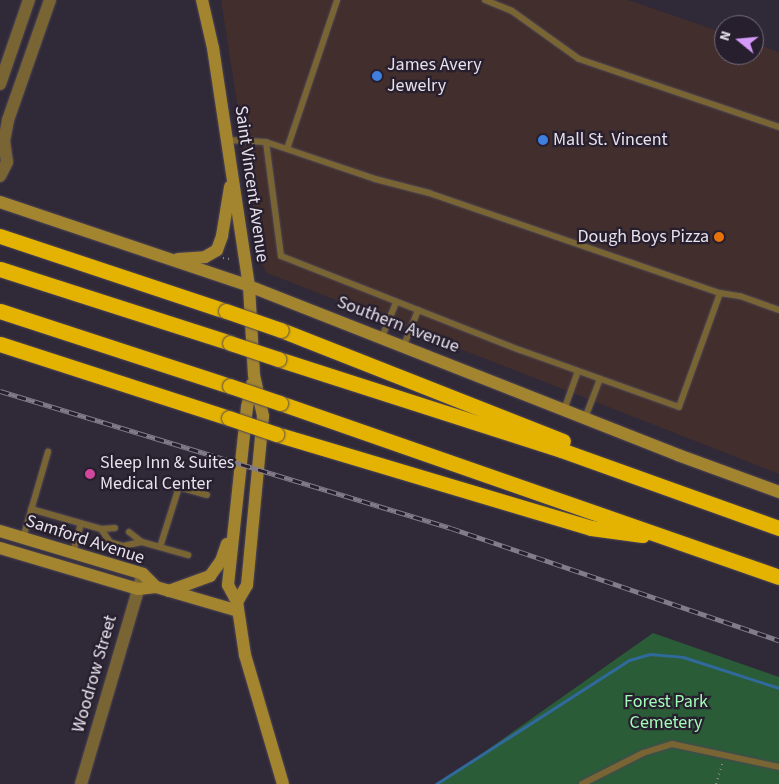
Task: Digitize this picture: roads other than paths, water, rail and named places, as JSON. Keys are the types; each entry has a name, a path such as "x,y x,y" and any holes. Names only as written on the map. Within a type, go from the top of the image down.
{"highway":[{"path":"0,236 281,330 513,421 723,509"},
{"path":"0,269 561,450 779,528"},
{"path":"0,311 280,403 678,540 779,577"},
{"path":"0,344 276,434 591,528 678,540"}],"street":[{"path":"0,84 29,0"},
{"path":"0,176 7,162 4,140 8,120 50,0"},
{"name":"Saint Vincent Avenue","path":"202,0 227,140 249,286 254,375 263,416 247,586 238,606"},
{"path":"170,259 201,258 217,250 224,228 232,175"},
{"name":"Southern Avenue","path":"0,202 249,286 779,492"},
{"name":"Saint Vincent Avenue","path":"254,375 247,407 228,584 238,606 245,655 283,784"},
{"path":"162,589 213,573 221,561 234,523"},
{"name":"Samford Avenue","path":"0,531 143,574 162,589"},
{"path":"19,554 23,538"},
{"name":"Samford Avenue","path":"0,548 138,589 162,589 238,606"},
{"name":"Woodrow Street","path":"81,784 143,574"}],"lane":[{"path":"287,149 337,0"},
{"path":"485,0 512,11 579,59 779,126"},
{"path":"227,140 266,142 375,179 429,193 720,293 740,296 779,310"},
{"path":"266,142 281,256 396,302 679,407 720,293"},
{"path":"382,337 396,302"},
{"path":"404,346 418,310"},
{"path":"564,410 578,371"},
{"path":"585,418 600,379"},
{"path":"23,538 48,452"},
{"path":"160,547 179,487 206,495"},
{"path":"31,509 101,529 115,528"},
{"path":"73,553 81,524"},
{"path":"101,529 110,542 123,546 142,542"},
{"path":"129,532 142,542 188,555"},
{"path":"582,784 665,745 679,744 779,767"}],"waterway":[{"path":"436,784 629,660 650,654 683,657 779,688"}],"railway":[{"path":"0,391 451,528 779,640"}],"place":[{"name":"James Avery Jewelry","path":"377,76"},
{"name":"Mall St. Vincent","path":"543,140"},
{"name":"Dough Boys Pizza","path":"719,237"},
{"name":"Sleep Inn & Suites Medical Center","path":"90,474"}],"park label":[{"name":"Forest Park Cemetery","path":"666,713"}]}
